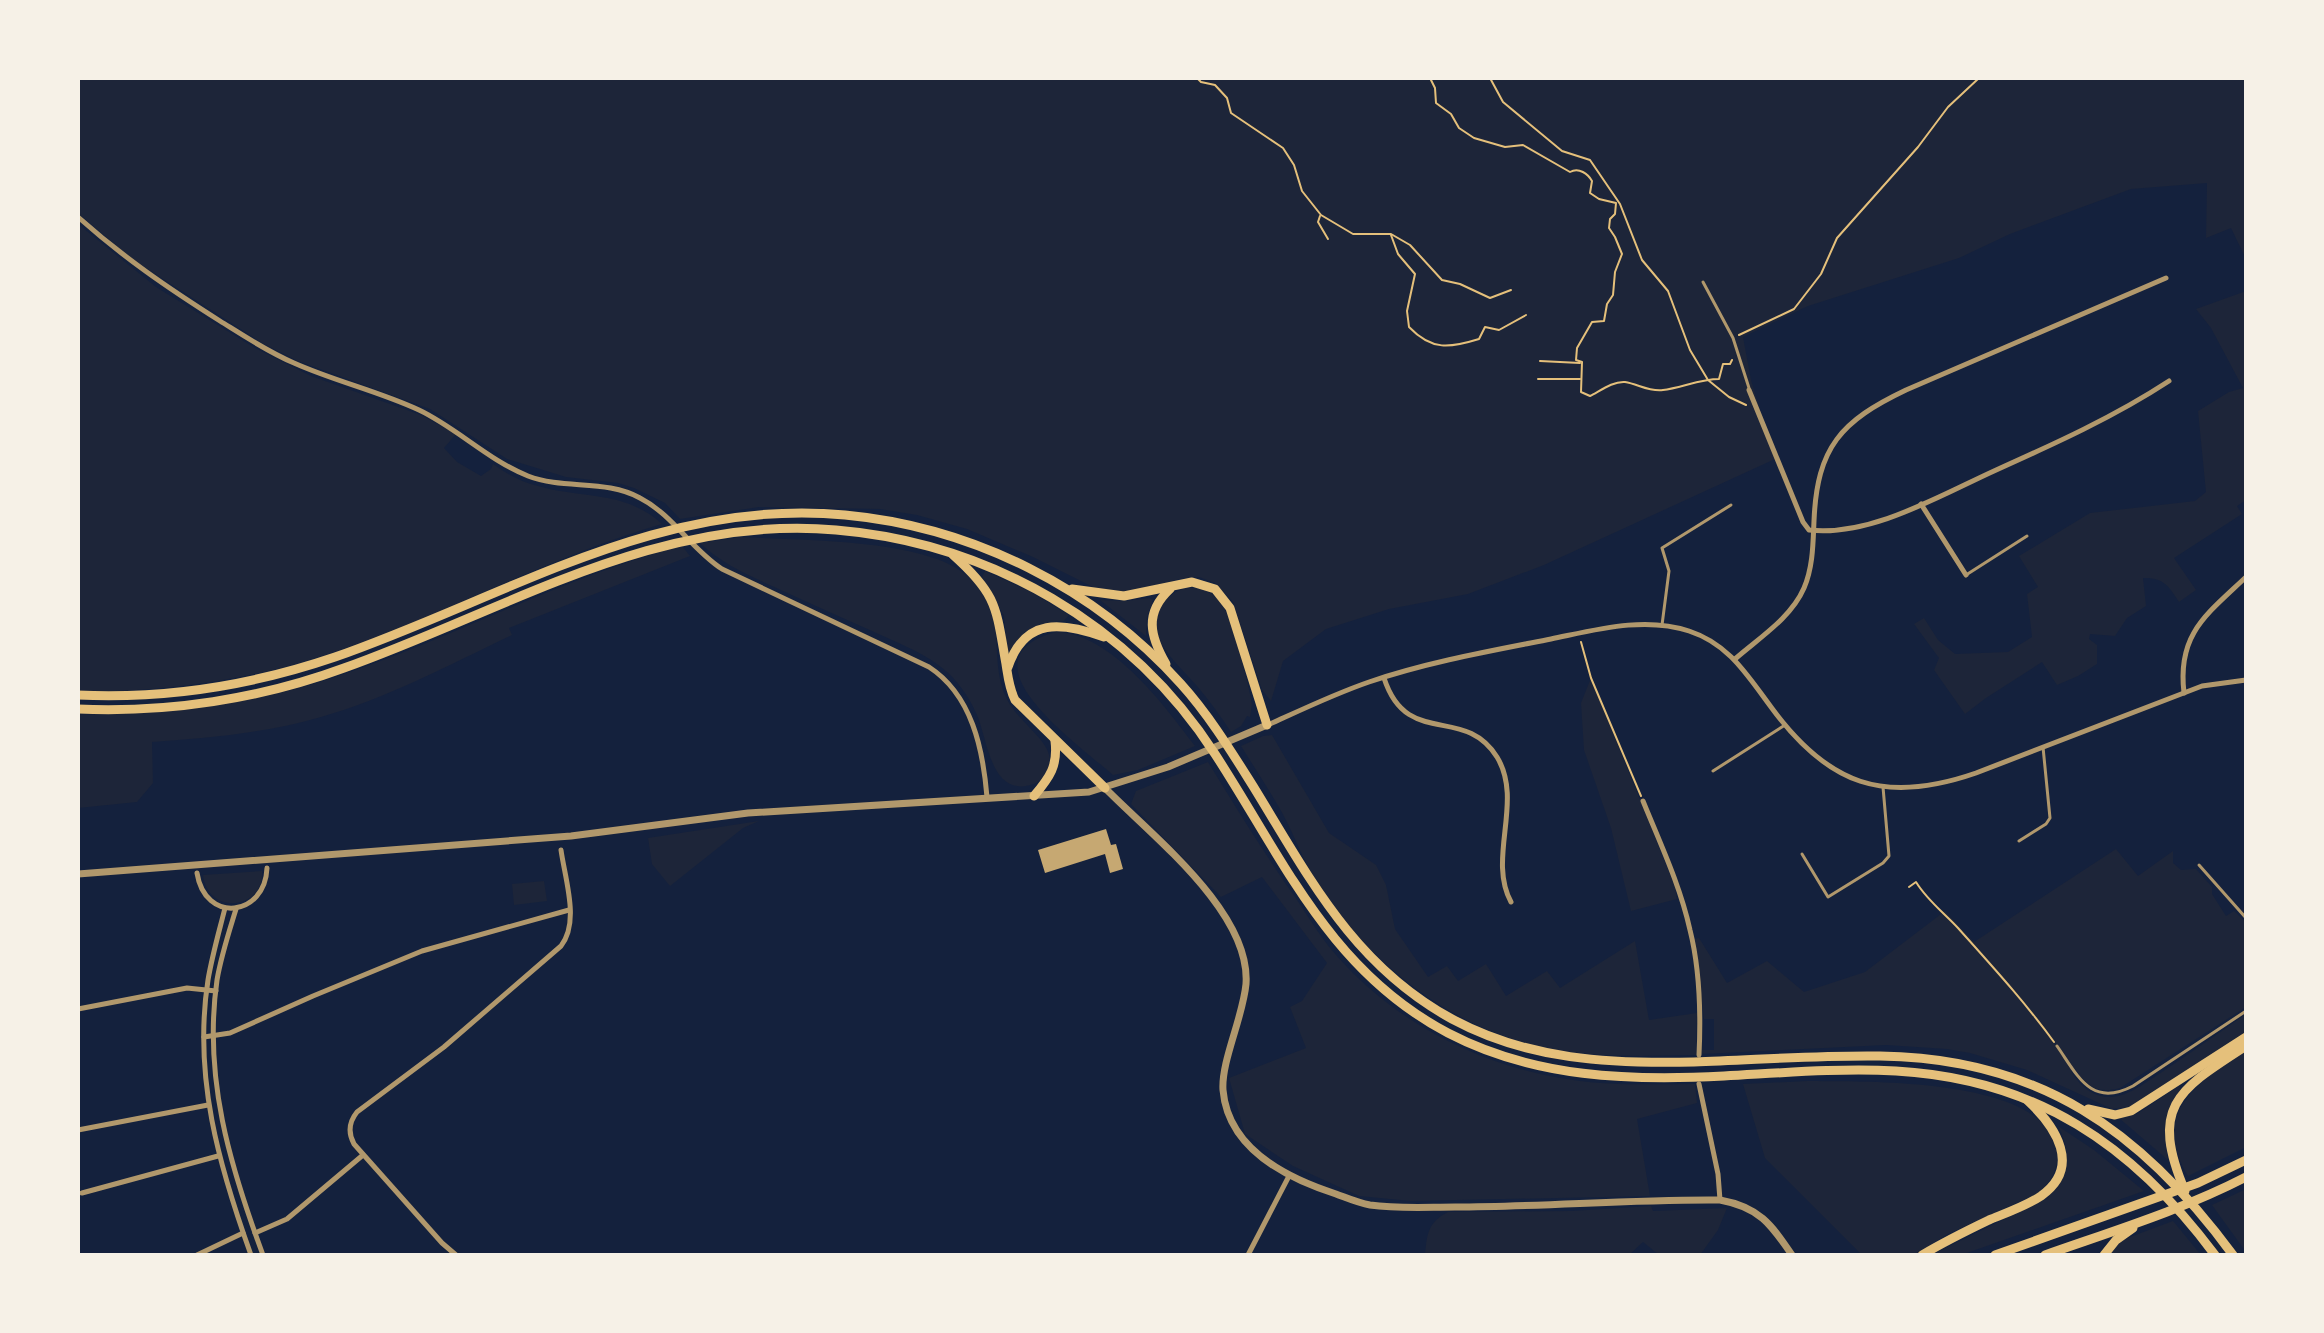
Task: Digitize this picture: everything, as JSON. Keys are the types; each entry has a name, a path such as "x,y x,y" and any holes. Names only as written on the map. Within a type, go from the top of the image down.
{"highway":[{"path":"78,695 187,690 226,685 300,668 397,634 604,549 672,528 735,517 815,513 904,524 982,547 1064,587 1129,634 1171,674 1221,736 1333,914 1358,945 1390,976 1447,1016 1503,1041 1543,1053 1579,1059 1647,1063 1882,1056 1936,1060 2004,1075 2080,1107 2172,1174 2233,1255"},
{"path":"78,709 189,705 304,682 403,646 598,566 639,551 698,536 759,528 816,528 885,536 947,551 988,565 1058,601 1115,642 1160,683 1186,713 1218,759 1318,919 1349,957 1379,986 1432,1024 1493,1053 1553,1070 1647,1078 1898,1071 1957,1078 2022,1097 2055,1111 2094,1134 2153,1182 2212,1253"},
{"path":"947,551 976,577 993,602 999,620 1009,688 1015,700 1105,788"},
{"path":"1064,587 1124,596 1186,582 1203,584 1220,593 1227,602 1267,725"},
{"path":"1171,674 1150,628 1156,605 1173,586"},
{"path":"1007,671 1020,644 1030,634 1045,628 1077,628 1115,642"},
{"path":"1034,796 1054,771 1057,756 1055,741"},
{"path":"2080,1107 2115,1115 2131,1111 2246,1037"},
{"path":"2172,1174 2169,1134 2177,1102 2197,1078 2246,1046"},
{"path":"1922,1255 1951,1238 2034,1200 2053,1183 2062,1159 2060,1142 2045,1118 2022,1097"},
{"path":"1995,1255 2198,1183 2246,1160"},
{"path":"2045,1255 2146,1220 2246,1179"},
{"path":"2104,1255 2116,1240 2146,1220"}],"street":[{"path":"78,217 145,273 282,358 419,410 528,476 562,484 618,489 642,499 666,516 700,553 731,574 923,663 942,676 960,698 974,727 985,770 987,797"},
{"path":"1735,659 1780,620 1797,600 1810,569 1816,491 1823,464 1840,434 1857,417 1906,390 2166,278"},
{"path":"1749,390 1803,522 1814,531 1858,527 1921,504 2097,423 2169,381"},
{"path":"1921,504 1966,575"},
{"path":"2184,693 2184,651 2196,627 2246,577"},
{"path":"78,874 571,836 748,813 1034,796 1105,788 1197,756 1384,678 1460,658 1631,625 1662,625 1700,635 1735,659 1785,725 1824,764 1848,777 1883,787 1910,788 1945,782 2184,693 2216,683 2246,680"},
{"path":"1384,678 1391,698 1404,713 1420,721 1471,733 1486,743 1498,759 1505,780 1503,862 1511,902"},
{"path":"1105,788 1196,879 1225,915 1236,936 1244,957 1246,979 1240,1019 1224,1077 1224,1097 1242,1139 1257,1154 1289,1176 1368,1205 1394,1207 1720,1200 1740,1204 1758,1213 1771,1225 1792,1255"},
{"path":"1643,801 1677,887 1692,937 1700,1004 1699,1055"},
{"path":"456,1255 354,1144 350,1122 357,1112 444,1047 556,951 568,934 569,910 561,850"},
{"path":"197,873 205,895 214,904 236,909 248,904 261,892 267,868"},
{"path":"225,908 207,990 204,1037 207,1098 218,1156 251,1255"},
{"path":"236,909 219,968 216,991 214,1038 218,1096 228,1154 263,1255"},
{"path":"204,1037 214,1038 230,1033 422,951 569,910"},
{"path":"78,1009 183,989 216,991"},
{"path":"1699,1084 1718,1174 1720,1200"},
{"path":"207,1098 218,1096"},
{"path":"78,1130 208,1105"},
{"path":"210,1114 221,1112"},
{"path":"255,1234 287,1219 363,1155"},
{"path":"82,1193 218,1156"},
{"path":"1248,1255 1289,1176"},
{"path":"239,1221 249,1217"},
{"path":"197,1255 243,1233"},
{"path":"248,1247 259,1243"}],"lane":[{"path":"1703,282 1733,338 1749,390"},
{"path":"1662,625 1669,571 1662,548 1731,505"},
{"path":"1966,575 2027,536"},
{"path":"1713,771 1785,725"},
{"path":"2019,841 2046,824 2050,818 2043,747"},
{"path":"1802,854 1828,897 1883,863 1890,850 1883,787"},
{"path":"2199,865 2246,918"},
{"path":"2057,1046 2087,1087 2099,1093 2114,1094 2133,1086 2246,1011"}],"path":[{"path":"1197,78 1215,85 1227,98 1231,113 1283,148 1294,165 1302,191 1321,215 1353,234 1391,234 1410,245 1442,280 1460,284 1490,298 1511,290"},
{"path":"1430,78 1435,88 1436,103 1451,114 1459,128 1474,138 1500,146 1523,145 1570,172 1586,173 1592,181 1590,193 1616,203 1609,228 1622,254 1603,322 1592,322 1577,348 1576,360 1581,360 1581,392 1588,396 1623,382 1654,391 1719,379 1723,364 1731,364 1735,343"},
{"path":"1490,78 1503,102 1562,151 1590,160 1620,204 1642,260 1668,291 1690,350 1708,380 1729,397 1755,406"},
{"path":"1733,338 1794,309 1821,274 1837,238 1918,147 1952,103 1979,78"},
{"path":"1321,215 1318,222 1328,239"},
{"path":"1391,234 1398,254 1415,274 1407,311 1409,327 1421,340 1435,345 1456,346 1479,339 1485,327 1499,330 1526,315"},
{"path":"1540,361 1581,363"},
{"path":"1538,379 1581,379"},
{"path":"1582,633 1591,678 1643,801"},
{"path":"1909,887 1916,882 1926,898 2007,981 2057,1046"}],"shaded area":[{"path":"78,78 2246,78 2246,259 2231,228 2206,238 2207,183 2131,189 2010,234 1959,258 1808,306 1743,337 1751,380 1775,459 1544,565 1468,594 1389,609 1326,629 1283,661 1271,701 1262,690 1233,602 1215,583 1199,577 1129,592 1095,588 967,529 917,515 880,509 759,507 680,519 665,503 634,488 566,477 507,459 430,409 298,361 262,343 132,259 78,213"},
{"path":"78,224 156,287 255,348 311,376 421,415 456,434 444,448 457,462 481,476 493,464 532,484 618,500 648,513 662,524 570,556 391,631 300,663 190,685 78,692"},
{"path":"2246,291 2246,500 2237,506 2242,514 2174,558 2196,590 2179,602 2165,584 2156,579 2143,578 2146,606 2127,618 2115,636 2090,634 2089,639 2097,645 2097,664 2057,685 2042,662 1965,714 1934,670 1939,658 1914,624 1924,618 1938,640 1955,654 2008,652 2032,637 2027,594 2038,587 2019,556 2090,513 2195,501 2206,492 2198,411 2229,392 2243,388 2211,328 2196,309"},
{"path":"741,537 886,547 941,560 961,571 988,600 996,631 1000,680 1010,705 1046,748 1049,764 1044,776 1034,784 1020,786 1008,783 1000,776 970,702 952,677 933,661 743,572 700,543"},
{"path":"682,546 690,556 509,628 512,635 370,700 279,727 216,737 152,742 153,783 137,802 78,808 78,714 173,711 236,702 298,688 374,664 592,575"},
{"path":"985,571 1031,592 1069,615 1064,621 1033,629 1010,652 1007,651 1004,616 982,577"},
{"path":"1186,588 1204,590 1220,601 1235,635 1252,704 1250,717 1247,716 1241,726 1231,732 1206,697 1173,660 1156,629 1156,617 1161,606 1172,595"},
{"path":"1100,600 1126,601 1153,600 1147,617 1146,636"},
{"path":"1056,632 1097,644 1116,658 1152,692 1195,746 1138,770 1113,775 1054,724 1034,702 1021,681 1018,662 1028,645"},
{"path":"1591,678 1675,887 1677,899 1631,911 1611,828 1584,750 1581,703"},
{"path":"1272,735 1329,833 1376,865 1386,885 1395,929 1428,977 1447,966 1458,981 1486,964 1506,996 1547,971 1560,988 1635,941 1649,1020 1697,1013 1696,1055 1605,1055 1551,1049 1514,1040 1479,1026 1413,987 1357,935 1312,874 1280,809 1241,746"},
{"path":"1208,762 1315,928 1359,979 1413,1021 1474,1053 1540,1074 1603,1083 1695,1084 1697,1103 1637,1119 1650,1196 1411,1201 1359,1196 1293,1166 1245,1134 1229,1078 1306,1048 1290,1007 1302,1001 1327,963 1262,877 1221,897 1131,804 1136,791"},
{"path":"759,821 743,828 670,886 652,864 648,838"},
{"path":"2116,849 2138,876 2173,851 2173,863 2181,870 2196,869 2212,887 2212,894 2226,916 2234,911 2246,922 2246,1007 2120,1088 2094,1088 2075,1069 2071,1071 2084,1087 2096,1095 2110,1097 2124,1094 2246,1014 2246,1034 2130,1107 2112,1109 2027,1070 1947,1049 1886,1045 1702,1054 1702,1050 1714,1050 1714,1019 1704,1019 1694,939 1699,938 1727,983 1767,961 1804,992 1865,972 1945,911 1974,942"},
{"path":"262,871 261,884 255,894 236,903 215,897 207,888 203,875"},
{"path":"544,881 547,901 514,905 512,884"},
{"path":"2246,1049 2246,1147 2188,1176 2177,1153 2174,1133 2177,1116 2185,1100 2197,1087"},
{"path":"1808,1081 1909,1084 1989,1096 2023,1109 2046,1127 2057,1152 2055,1170 2050,1181 2037,1194 1948,1234 1914,1255 1862,1255 1765,1158 1743,1084"},
{"path":"2179,1086 2181,1089 2167,1123 2168,1160 2119,1118 2137,1114"},
{"path":"2058,1126 2094,1150 2144,1191 1961,1255 1931,1255 2047,1198 2060,1181 2066,1164 2065,1146"},
{"path":"2246,1189 2246,1252 2212,1205"},
{"path":"1651,1206 1653,1211 1727,1208 1718,1230 1700,1255 1659,1255 1643,1242 1629,1255 1425,1255 1430,1229 1436,1220 1448,1212 1571,1211"},
{"path":"2173,1221 2201,1255 2108,1255 2122,1240"}],"building":[{"path":"1106,829 1111,845 1116,844 1123,869 1110,873 1105,854 1045,873 1038,850"}]}
